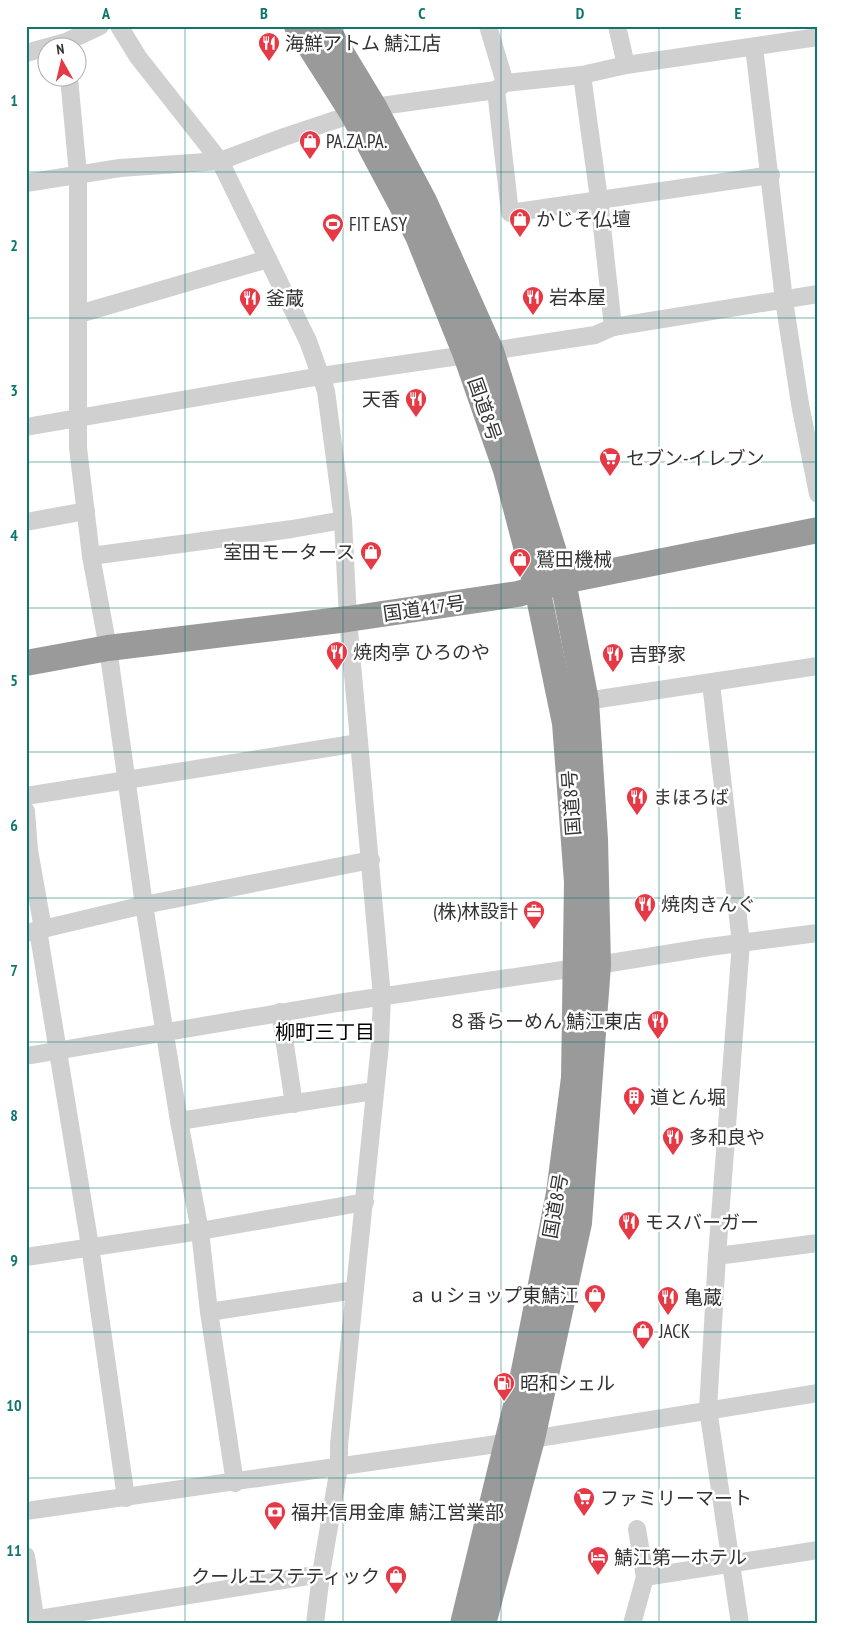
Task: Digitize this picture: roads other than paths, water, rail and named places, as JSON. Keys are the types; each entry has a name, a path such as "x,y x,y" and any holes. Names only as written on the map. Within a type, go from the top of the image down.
{"highway":[{"name":"国道8号","path":"297,26 364,110 424,200 491,351 563,581 586,701 595,838 587,967 580,1223 520,1441 464,1624"},
{"name":"国道8号","path":"325,26 364,110 418,236 466,355 506,470 537,588 565,723 577,882 587,967"},
{"name":"国道417号","path":"26,663 108,648 348,619 518,594 563,581 818,530"},
{"name":"国道8号","path":"483,1624 520,1441"}],"street":[{"path":"79,38 100,26"},
{"path":"119,26 138,57 220,161 308,341 326,391 343,520 348,619 382,997 380,1044 339,1467 321,1574 316,1624"},
{"path":"488,26 501,87 510,213 771,175"},
{"path":"617,26 626,65"},
{"path":"26,183 78,174 220,161 364,110 501,87 582,76 626,65 818,37"},
{"path":"754,47 771,175 784,300 800,404 818,494"},
{"path":"582,76 599,199 613,327"},
{"path":"70,88 78,174 78,448 91,556 108,648 144,905 167,1033 179,1122 200,1232 209,1312 235,1483"},
{"path":"79,314 268,259"},
{"path":"491,351 595,335 613,327 818,294"},
{"path":"26,428 321,376 466,355"},
{"path":"26,522 86,511"},
{"path":"91,556 292,529 343,520"},
{"path":"586,701 818,666"},
{"path":"711,683 741,944 717,1256 708,1409 740,1624"},
{"path":"26,796 360,743"},
{"path":"26,810 36,930 58,1049 90,1246 126,1498"},
{"path":"36,930 144,905 371,860"},
{"path":"26,1056 280,1012 818,934"},
{"path":"280,1012 294,1104"},
{"path":"179,1122 374,1091"},
{"path":"26,1257 90,1246 200,1232 365,1202"},
{"path":"717,1256 818,1243"},
{"path":"209,1312 355,1290"},
{"path":"26,1511 235,1483 520,1441 708,1409 818,1393"},
{"path":"632,1624 644,1577 637,1529"},
{"path":"644,1577 818,1550"},
{"path":"26,1556 33,1621 321,1574"}],"place":[{"name":"海鮮アトム 鯖江店","path":"269,62"},
{"name":"PA.ZA.PA.","path":"310,160"},
{"name":"かじそ仏壇","path":"520,238"},
{"name":"FIT EASY","path":"333,243"},
{"name":"岩本屋","path":"533,316"},
{"name":"釜蔵","path":"250,317"},
{"name":"天香","path":"416,418"},
{"name":"セブン-イレブン","path":"610,477"},
{"name":"室田モータース","path":"371,571"},
{"name":"鷲田機械","path":"520,578"},
{"name":"焼肉亭 ひろのや","path":"337,671"},
{"name":"吉野家","path":"613,673"},
{"name":"まほろば","path":"637,816"},
{"name":"焼肉きんぐ","path":"645,923"},
{"name":"(株)林設計","path":"534,930"},
{"name":"８番らーめん 鯖江東店","path":"658,1040"},
{"name":"道とん堀","path":"634,1116"},
{"name":"多和良や","path":"673,1156"},
{"name":"モスバーガー","path":"629,1241"},
{"name":"ａｕショップ東鯖江","path":"595,1314"},
{"name":"亀蔵","path":"668,1316"},
{"name":"JACK","path":"643,1350"},
{"name":"昭和シェル","path":"504,1402"},
{"name":"ファミリーマート","path":"584,1517"},
{"name":"福井信用金庫 鯖江営業部","path":"275,1531"},
{"name":"鯖江第一ホテル","path":"598,1576"},
{"name":"クールエステティック","path":"396,1595"}],"district":[{"name":"柳町三丁目","path":"325,1032"}]}
